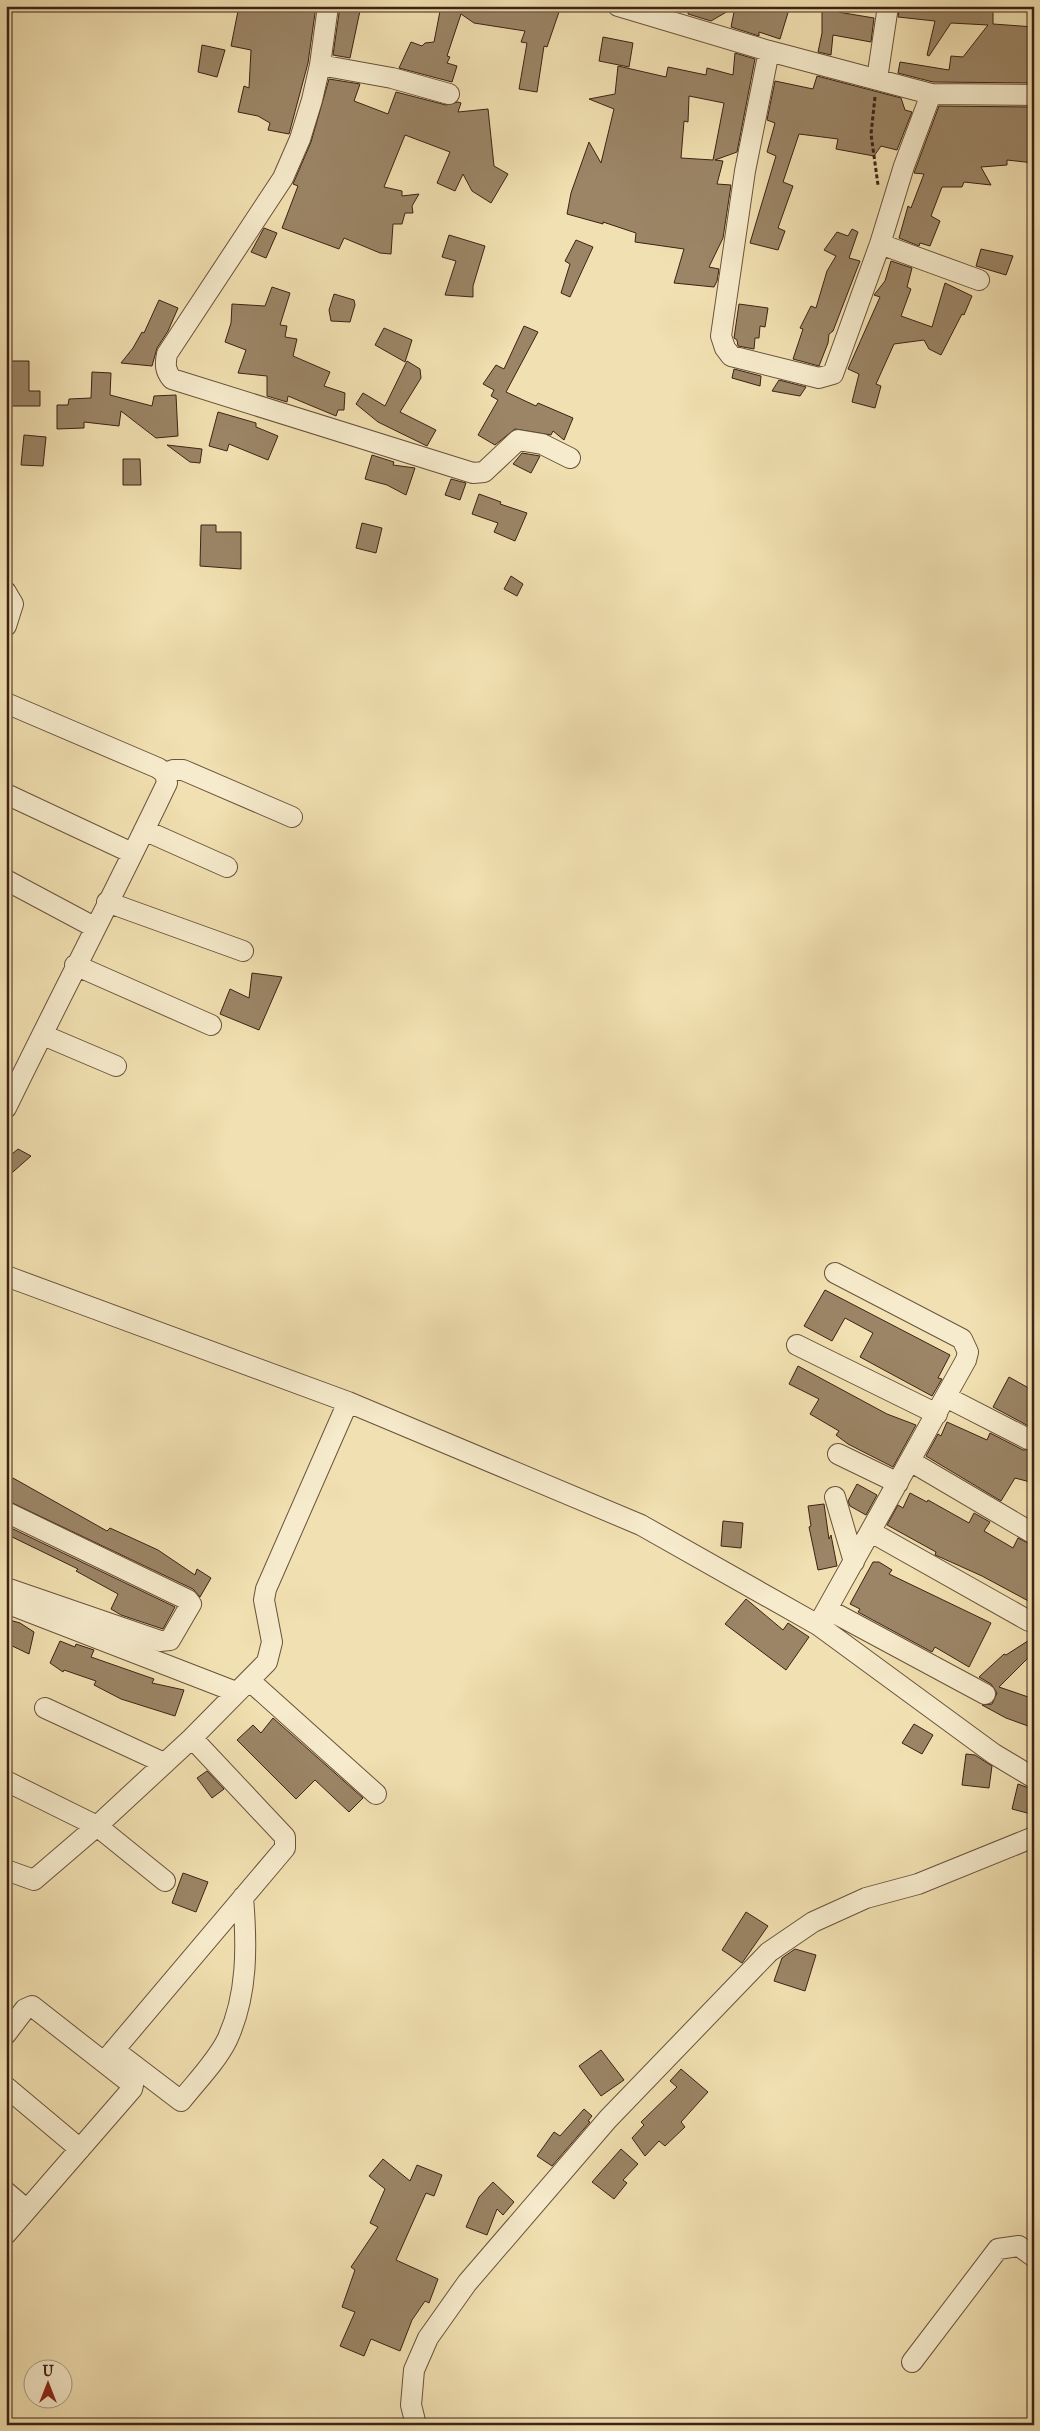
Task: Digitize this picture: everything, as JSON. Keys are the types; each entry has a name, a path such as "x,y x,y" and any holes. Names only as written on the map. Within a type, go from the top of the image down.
{"street":[{"path":"328,6 320,65 300,139 283,178 167,354 168,374 172,380 473,473 484,472 518,440 542,444 570,458"},
{"path":"618,6 769,51 931,94 1034,95"},
{"path":"877,79 888,6"},
{"path":"769,51 738,215 721,336 724,348 732,356 818,378 833,374 880,244 904,166 931,94"},
{"path":"320,65 392,78 449,94"},
{"path":"880,244 979,280"},
{"path":"6,592 13,604 6,626"},
{"path":"6,703 166,773 173,770 183,770 292,817"},
{"path":"6,1108 43,1035 75,965 167,783 166,773"},
{"path":"6,794 132,853"},
{"path":"144,830 227,867"},
{"path":"6,880 94,927"},
{"path":"107,902 243,951"},
{"path":"75,965 211,1025"},
{"path":"43,1035 116,1066"},
{"path":"822,1617 872,1532 966,1360 968,1352 962,1339 836,1273"},
{"path":"6,1276 25,1285 348,1402 641,1525 822,1617 985,1694"},
{"path":"797,1345 1028,1439"},
{"path":"6,1870 34,1880 97,1826 192,1738 267,1662 270,1653 271,1630 264,1600 266,1589 348,1402"},
{"path":"838,1454 898,1483"},
{"path":"910,1462 1034,1534"},
{"path":"835,1497 854,1562"},
{"path":"6,1512 188,1600 191,1604 170,1640 160,1641 6,1588"},
{"path":"872,1532 1029,1621"},
{"path":"6,1603 243,1687 376,1794"},
{"path":"822,1617 994,1754 1034,1778"},
{"path":"44,1708 164,1763"},
{"path":"109,2056 285,1848 285,1837 192,1738"},
{"path":"6,1781 97,1826 165,1881"},
{"path":"416,2425 411,2405 414,2370 428,2338 467,2283 608,2119 769,1952 813,1922 866,1898 918,1884 1034,1837"},
{"path":"6,2034 25,2009 32,2006 181,2101 227,2040 243,1988 247,1958 243,1897"},
{"path":"6,2234 132,2089 130,2082 109,2056"},
{"path":"6,2087 80,2149"},
{"path":"6,2192 26,2209"},
{"path":"912,2362 998,2248 1019,2246 1034,2257"}],"path":[{"path":"877,79 871,134 879,193"}],"building":[{"path":"239,6 316,6 308,63 289,134 268,130 270,123 258,116 238,112 244,86 249,88 251,50 231,46"},
{"path":"340,6 361,6 350,58 333,55"},
{"path":"441,6 561,6 547,47 544,46 537,92 519,89 527,43 521,42 525,31 474,23 461,14 447,56 450,57 447,63 457,66 452,82 399,68 411,42 422,46 425,43 434,42"},
{"path":"689,6 790,6 780,39 759,32 759,36 731,27 735,7 711,21 688,14"},
{"path":"900,6 993,6 993,24 1034,27 1034,83 933,82 898,73 900,62 949,70 951,56 963,57 988,25 951,23 929,56 927,55 935,21 898,17"},
{"path":"839,8 838,12 874,18 871,42 833,35 831,55 818,52 822,33 822,10"},
{"path":"603,37 633,43 629,67 599,61"},
{"path":"202,45 225,50 217,77 198,72"},
{"path":"735,53 755,59 737,152 715,160 723,161 717,184 731,185 723,238 709,267 719,269 714,287 674,283 684,249 635,242 636,233 603,222 603,224 567,214 571,193 589,142 601,163 614,109 589,99 615,94 618,66 666,77 668,67 706,75 707,68 733,75","holes":["689,96 724,103 713,160 681,158 684,121 688,122"]},
{"path":"817,76 901,98 905,110 912,112 897,150 881,146 874,156 836,149 838,139 799,134 783,182 793,186 778,228 785,231 778,250 750,243 776,156 767,152 775,123 767,120 775,81 813,89"},
{"path":"329,79 360,84 354,101 388,114 396,92 446,105 458,102 461,103 458,112 488,109 494,166 508,174 491,203 472,191 463,174 455,191 437,183 450,152 405,135 384,187 402,191 402,196 419,194 412,206 413,213 405,213 402,224 393,224 391,254 380,253 344,238 339,249 282,228 298,186 293,184 311,142"},
{"path":"939,106 1030,107 1029,110 1034,110 1034,163 1007,160 1007,165 981,167 991,185 964,182 962,187 942,187 931,216 940,221 930,246 920,243 919,246 899,238 908,206 911,208 924,174 914,173"},
{"path":"264,228 277,233 266,258 251,252"},
{"path":"852,229 858,232 849,258 860,261 833,331 829,334 828,343 819,366 793,359 803,329 800,328 811,306 816,308 827,271 836,256 824,250 837,232 848,236"},
{"path":"449,235 485,246 473,286 473,297 445,295 456,261 442,257"},
{"path":"576,240 593,247 570,297 561,293 570,264 565,261"},
{"path":"981,249 1013,256 1006,275 976,266"},
{"path":"891,261 912,268 907,287 911,289 901,316 932,327 945,283 972,296 964,315 962,314 941,355 929,349 924,340 894,344 876,384 881,386 875,408 852,402 859,374 848,369 880,297 874,295 885,281"},
{"path":"272,287 290,293 280,325 287,326 285,337 297,339 293,356 330,372 324,386 345,393 344,410 338,410 336,416 288,396 287,402 267,396 267,376 238,373 246,350 225,342 231,323 232,304 265,306"},
{"path":"334,294 354,300 355,305 350,322 331,321 329,310"},
{"path":"159,300 178,308 168,331 157,348 152,366 121,363 133,348 142,332 144,333"},
{"path":"739,304 768,308 765,327 760,326 759,338 755,338 754,349 738,346 737,340 734,338"},
{"path":"524,326 538,332 506,392 536,406 538,403 573,418 564,440 553,431 551,435 515,429 495,445 478,435 498,400 491,396 494,390 483,384 496,365 504,369"},
{"path":"384,328 412,340 405,362 375,345"},
{"path":"10,361 29,361 29,391 40,391 40,406 7,406 7,392 10,392"},
{"path":"407,361 420,369 421,378 400,412 436,430 427,446 378,422 356,404 363,393 385,406"},
{"path":"734,369 761,376 760,386 732,378"},
{"path":"92,372 111,373 110,395 152,406 154,396 176,395 178,436 156,438 121,411 119,426 84,422 84,428 57,429 57,405 68,405 69,399 91,398"},
{"path":"779,380 806,387 800,396 772,391"},
{"path":"218,412 256,423 256,427 278,436 268,460 229,444 227,451 209,446"},
{"path":"24,435 46,437 43,466 21,465"},
{"path":"167,445 202,449 200,463 190,462"},
{"path":"522,453 540,456 531,473 513,464"},
{"path":"372,455 394,462 393,465 415,468 406,495 387,485 365,479"},
{"path":"123,459 140,459 141,485 123,485"},
{"path":"451,479 466,483 460,500 445,495"},
{"path":"479,494 501,502 500,504 527,513 515,541 494,532 498,523 472,514"},
{"path":"362,523 382,528 376,553 356,548"},
{"path":"201,525 216,525 216,532 241,532 241,569 200,566"},
{"path":"511,576 523,584 517,596 504,589"},
{"path":"252,973 282,977 259,1030 220,1014 230,989 249,998"},
{"path":"18,1149 31,1156 6,1178 6,1159"},
{"path":"825,1290 950,1355 938,1378 942,1379 932,1396 860,1357 873,1333 845,1318 832,1341 804,1326"},
{"path":"798,1366 887,1414 916,1425 893,1467 848,1444 836,1435 839,1431 810,1414 819,1399 789,1384"},
{"path":"1009,1377 1034,1391 1034,1429 993,1407"},
{"path":"947,1422 987,1440 990,1433 1023,1450 1034,1449 1034,1483 1015,1478 1001,1501 926,1456 938,1434 941,1436"},
{"path":"13,1478 107,1531 110,1528 158,1550 195,1575 197,1569 211,1578 200,1597 193,1589 6,1500 6,1493"},
{"path":"857,1484 877,1495 866,1515 850,1506 848,1501"},
{"path":"910,1493 927,1502 928,1500 969,1523 974,1513 990,1522 984,1531 1013,1548 1018,1538 1034,1546 1034,1604 982,1576 935,1555 936,1552 887,1525 898,1505 903,1508"},
{"path":"824,1504 829,1539 831,1535 837,1566 818,1570 809,1527 811,1526 808,1506"},
{"path":"723,1521 743,1523 741,1548 721,1546"},
{"path":"9,1527 175,1607 163,1629 121,1615 111,1609 118,1594 76,1571 78,1569 6,1534"},
{"path":"873,1562 879,1562 892,1570 889,1574 991,1623 969,1667 935,1647 932,1652 858,1612 860,1609 850,1604"},
{"path":"746,1599 783,1630 788,1623 809,1637 786,1670 725,1624"},
{"path":"6,1619 20,1623 34,1632 29,1654 6,1643"},
{"path":"1034,1637 1034,1652 999,1687 1034,1699 1034,1711 1028,1726 1006,1718 982,1705 992,1704 997,1693 991,1684 979,1677 1004,1654 1006,1655"},
{"path":"60,1641 75,1647 76,1644 94,1650 91,1657 154,1679 152,1683 184,1690 175,1716 121,1699 94,1685 96,1681 64,1670 63,1672 50,1663"},
{"path":"273,1718 363,1798 349,1812 315,1780 296,1799 237,1740 253,1725 261,1733"},
{"path":"914,1724 933,1735 922,1754 902,1743"},
{"path":"966,1754 975,1755 992,1766 989,1788 962,1785"},
{"path":"207,1771 224,1789 212,1798 197,1778"},
{"path":"1018,1784 1034,1790 1031,1814 1012,1809"},
{"path":"183,1873 208,1882 196,1912 172,1903"},
{"path":"746,1912 768,1926 742,1963 722,1950"},
{"path":"795,1949 816,1955 805,1991 774,1981 782,1958"},
{"path":"601,2050 624,2080 601,2096 579,2066"},
{"path":"681,2069 708,2092 681,2122 685,2127 665,2146 659,2141 645,2156 632,2138 644,2125 641,2122 677,2087 670,2081"},
{"path":"584,2109 592,2116 588,2121 590,2122 552,2166 537,2156 554,2132 560,2136"},
{"path":"621,2149 638,2164 623,2180 627,2183 614,2199 592,2182"},
{"path":"383,2159 410,2181 417,2165 442,2175 434,2196 426,2193 396,2260 438,2279 429,2303 425,2301 412,2320 400,2351 371,2339 364,2356 340,2346 355,2312 342,2307 355,2270 351,2267 378,2227 370,2223 385,2189 369,2176"},
{"path":"493,2182 514,2202 503,2215 497,2209 487,2235 466,2227 479,2197"}]}
